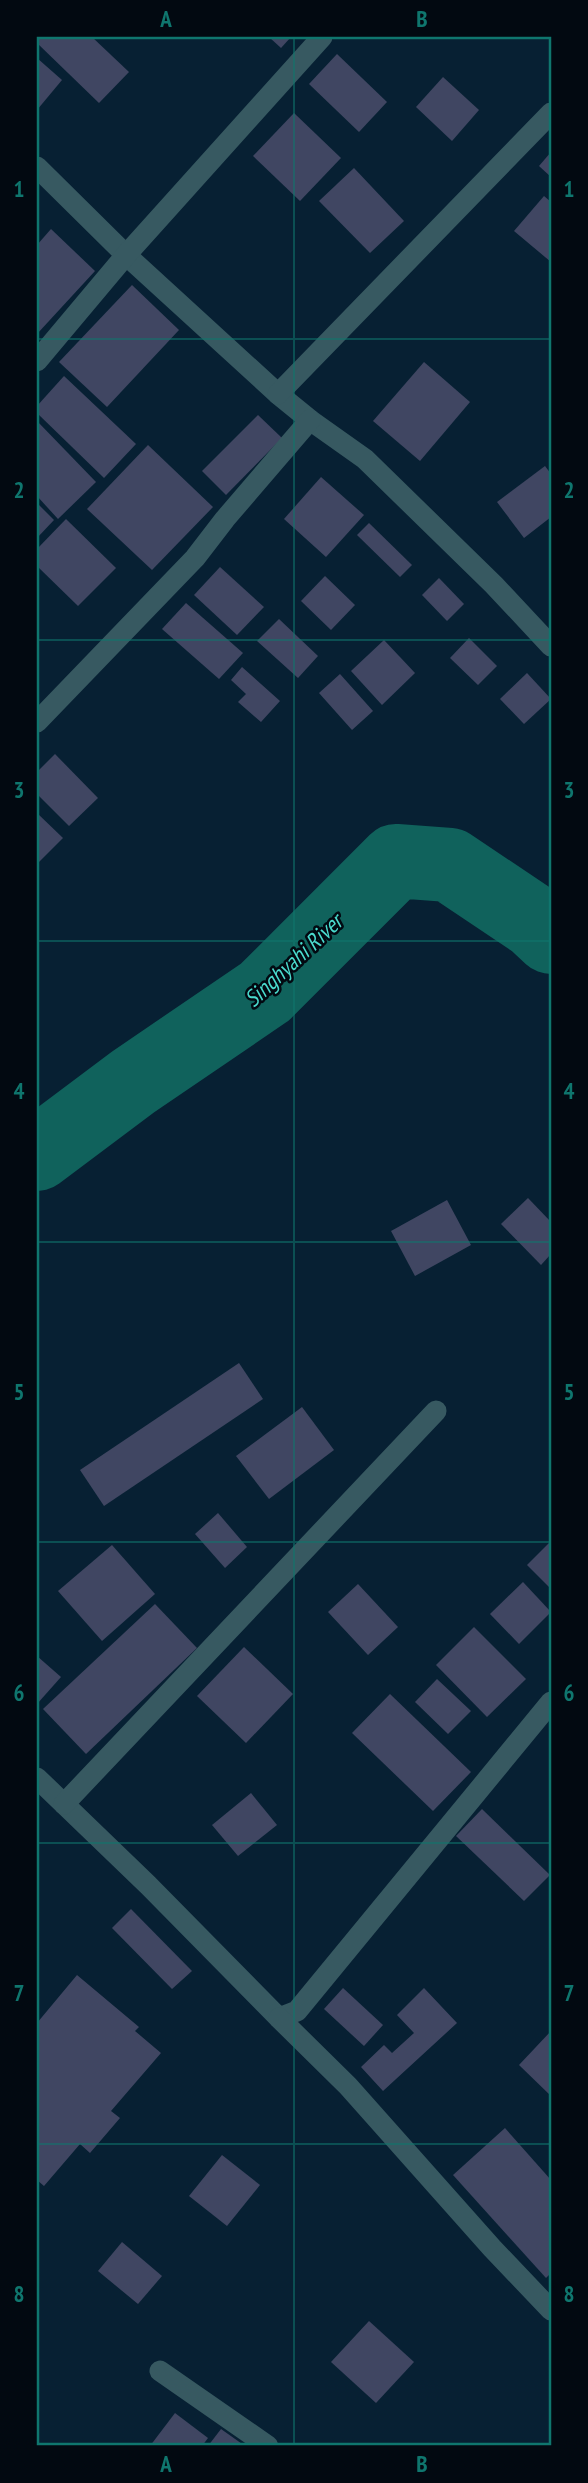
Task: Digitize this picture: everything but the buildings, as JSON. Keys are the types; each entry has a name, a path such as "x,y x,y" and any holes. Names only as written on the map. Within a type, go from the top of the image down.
{"street":[{"path":"37,361 126,255 322,37"},
{"path":"278,394 551,113"},
{"path":"37,167 126,255 278,394 365,459 551,646"},
{"path":"37,722 195,558 310,420"},
{"path":"64,1804 436,1411"},
{"path":"279,2018 297,2011 551,1702"},
{"path":"37,1778 348,2086 551,2310"},
{"path":"160,2371 268,2446"}],"waterway":[{"name":"Singhyahi River","path":"37,1154 133,1082 265,992 396,861 450,865 535,922 551,937"}]}
